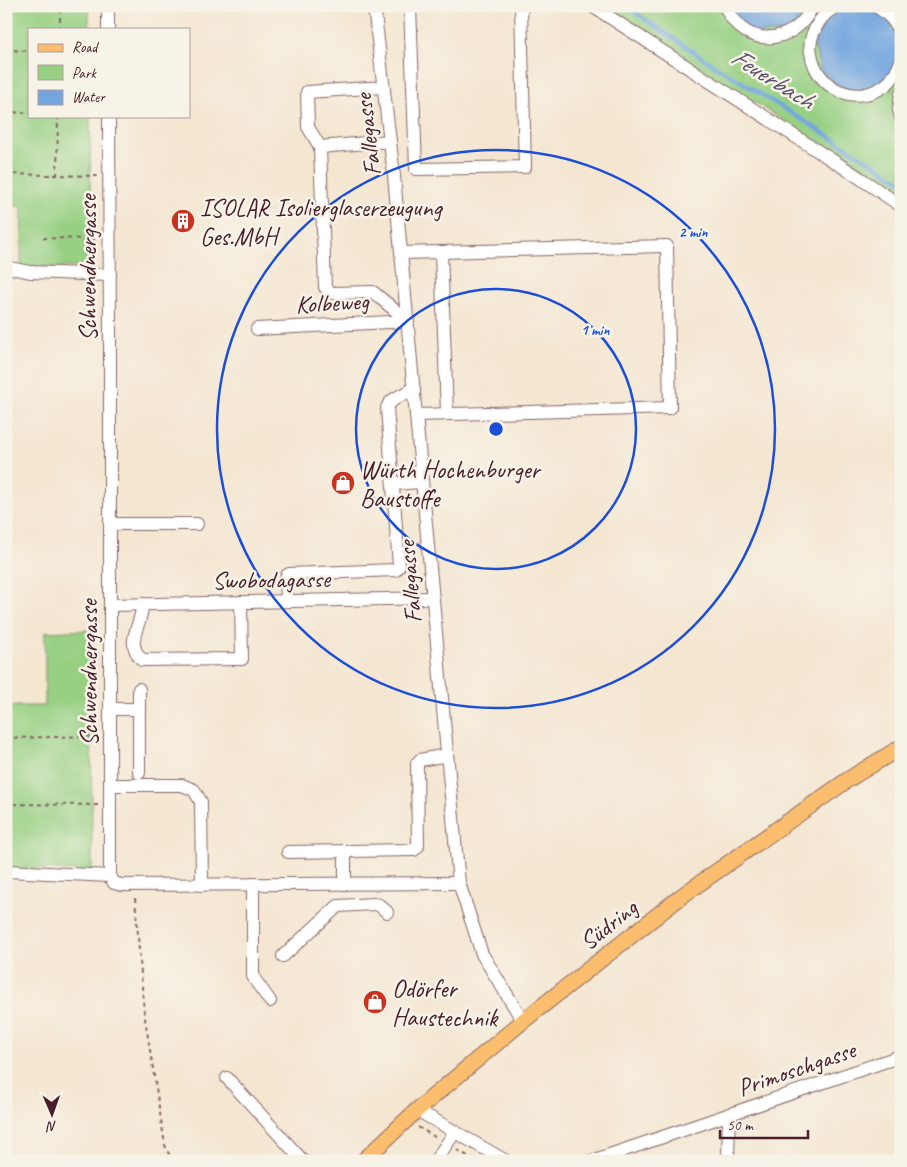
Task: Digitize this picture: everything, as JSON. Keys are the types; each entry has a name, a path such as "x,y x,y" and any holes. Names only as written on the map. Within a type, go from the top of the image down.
{"main road":[{"name":"Südring","path":"363,1161 417,1110 523,1021 683,895 849,779 901,747"}],"street":[{"path":"108,6 108,28"},
{"name":"Fallegasse","path":"374,6 402,253 459,883 482,954 523,1021"},
{"path":"410,6 416,169 525,167 521,6"},
{"path":"592,6 901,206"},
{"path":"725,6 731,19 742,30 756,36 771,38 786,34 799,26 820,19 838,6"},
{"path":"812,6 809,15 812,21 813,32 810,48 812,62 819,76 830,86 844,93 859,95 874,91 897,77 901,61"},
{"path":"876,6 895,18 901,36"},
{"path":"384,87 307,92 308,127 320,147 325,287 332,293 373,292 408,321"},
{"path":"901,94 899,110 901,117"},
{"name":"Schwendnergasse","path":"109,118 110,876"},
{"path":"320,147 390,141"},
{"path":"402,253 667,246 670,408 416,415"},
{"path":"441,252 447,414"},
{"path":"6,267 30,272 110,275"},
{"name":"Kolbeweg","path":"257,329 408,321"},
{"path":"287,601 286,578 289,574 396,570 398,568 388,405 391,401 414,389"},
{"path":"393,484 422,482"},
{"path":"110,524 197,524"},
{"name":"Swobodagasse","path":"110,605 432,598"},
{"path":"142,604 142,612 133,640 135,653 142,660 242,659 241,602"},
{"path":"139,689 139,773"},
{"path":"110,709 139,709"},
{"path":"288,852 417,849 417,763 420,760 447,755"},
{"path":"110,785 182,785 194,790 201,802 202,885"},
{"path":"345,851 346,884"},
{"path":"6,871 110,876 114,883 122,886 459,883"},
{"path":"253,884 253,976 270,1001"},
{"path":"283,956 338,906 374,904 387,912"},
{"name":"Primoschgasse","path":"592,1161 901,1056"},
{"path":"227,1078 303,1161"},
{"path":"417,1110 506,1161"},
{"path":"728,1161 729,1114"},
{"path":"435,1161 455,1132"}],"path":[{"path":"60,6 60,28"},
{"path":"6,50 28,51"},
{"path":"6,112 28,113"},
{"path":"57,176 58,118"},
{"path":"6,174 109,177"},
{"path":"42,238 110,239"},
{"path":"6,738 110,736"},
{"path":"6,804 110,805"},
{"path":"134,886 144,1012 165,1145 173,1161"}],"green space":[{"path":"6,6 89,6 89,28 28,28 28,118 90,118 91,267 21,267 22,206 6,206"},
{"path":"603,6 901,6 901,195"},
{"path":"91,630 92,871 6,868 6,706 45,706 45,632"}],"water":[{"path":"728,6 811,6 788,33 753,33"},
{"path":"849,6 870,6 882,12 901,39 901,60 874,90 845,91 821,72 814,43 831,15"}],"waterway":[{"name":"Feuerbach","path":"625,6 706,60 901,181"}],"place":[{"name":"ISOLAR Isolierglaserzeugung Ges.MbH","path":"183,221"},
{"name":"Würth Hochenburger Baustoffe","path":"343,483"},
{"name":"Odörfer Haustechnik","path":"375,1002"}]}
